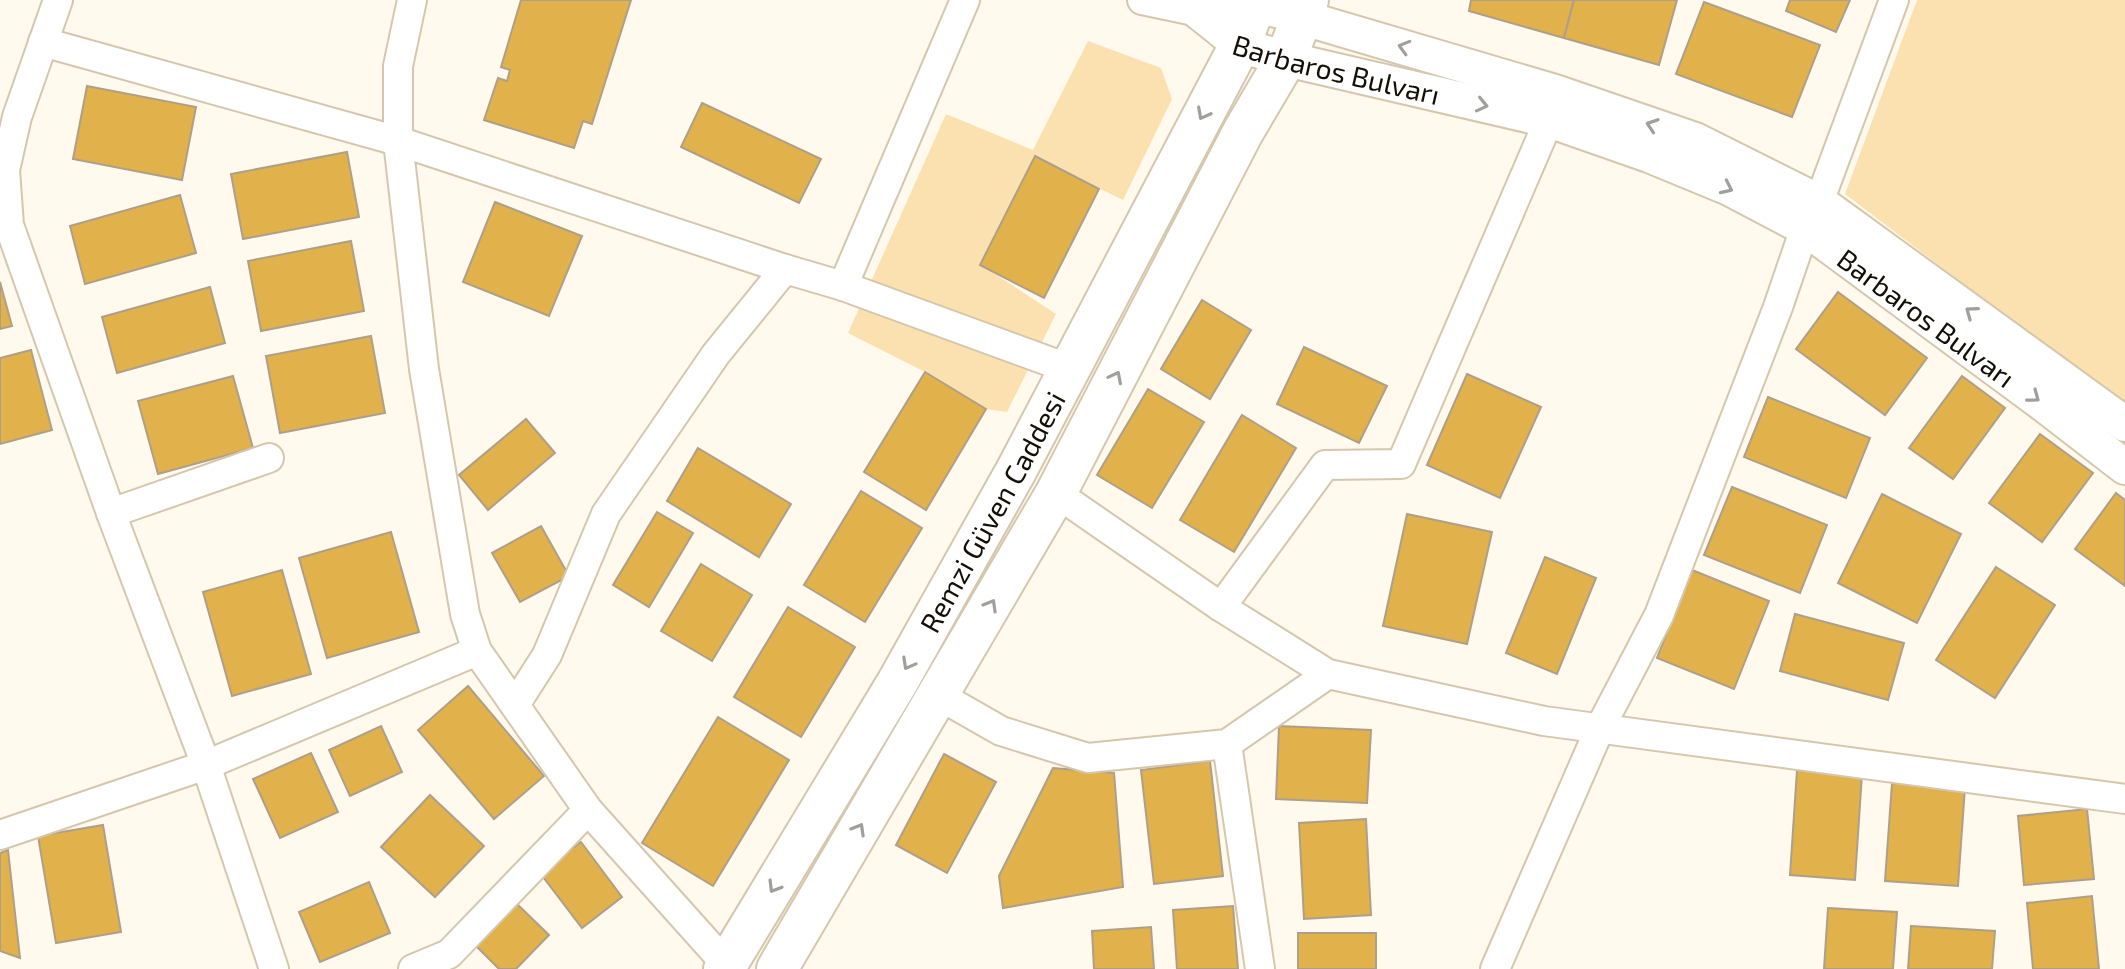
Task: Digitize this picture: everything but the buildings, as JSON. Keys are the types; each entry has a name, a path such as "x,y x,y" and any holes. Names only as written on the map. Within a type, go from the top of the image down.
{"main road":[{"name":"Remzi Güven Caddesi","path":"725,967 897,683 1070,369 1240,45 1256,2"},
{"name":"Remzi Güven Caddesi","path":"777,969 1056,493 1243,132 1286,59 1306,8"}],"street":[{"path":"58,0 17,117 5,170 5,222 206,765 274,969"},
{"path":"412,0 398,66 398,141 424,369 465,614 477,651 588,810 725,967"},
{"path":"843,286 965,0"},
{"path":"1142,0 1199,12"},
{"path":"1495,969 1600,728 1659,615 1894,0"},
{"name":"Barbaros Bulvarı","path":"1199,12 1256,2 1306,8 1695,140 2125,424"},
{"name":"Barbaros Bulvarı","path":"1199,12 1240,45 1286,59 1549,120 1649,155 1729,188 1812,215 2125,467"},
{"path":"43,42 398,141 843,286 1070,369"},
{"path":"1221,607 1325,465 1401,464 1549,120"},
{"path":"515,705 547,655 606,514 716,354 785,269"},
{"path":"111,513 269,458"},
{"path":"1056,493 1221,607 1328,674 1544,721 2125,799"},
{"path":"0,835 206,765 477,651"},
{"path":"938,695 1001,731 1088,758 1227,744 1328,674"},
{"path":"1227,744 1260,969"},
{"path":"413,969 457,962 588,810"}],"shaded area":[{"path":"1917,0 2125,0 2125,407 1845,194"},
{"path":"1088,41 1161,68 1172,99 1123,200 1035,157 980,264 1056,314 1007,412 986,409 925,372 848,333 946,114 1033,150"}]}
